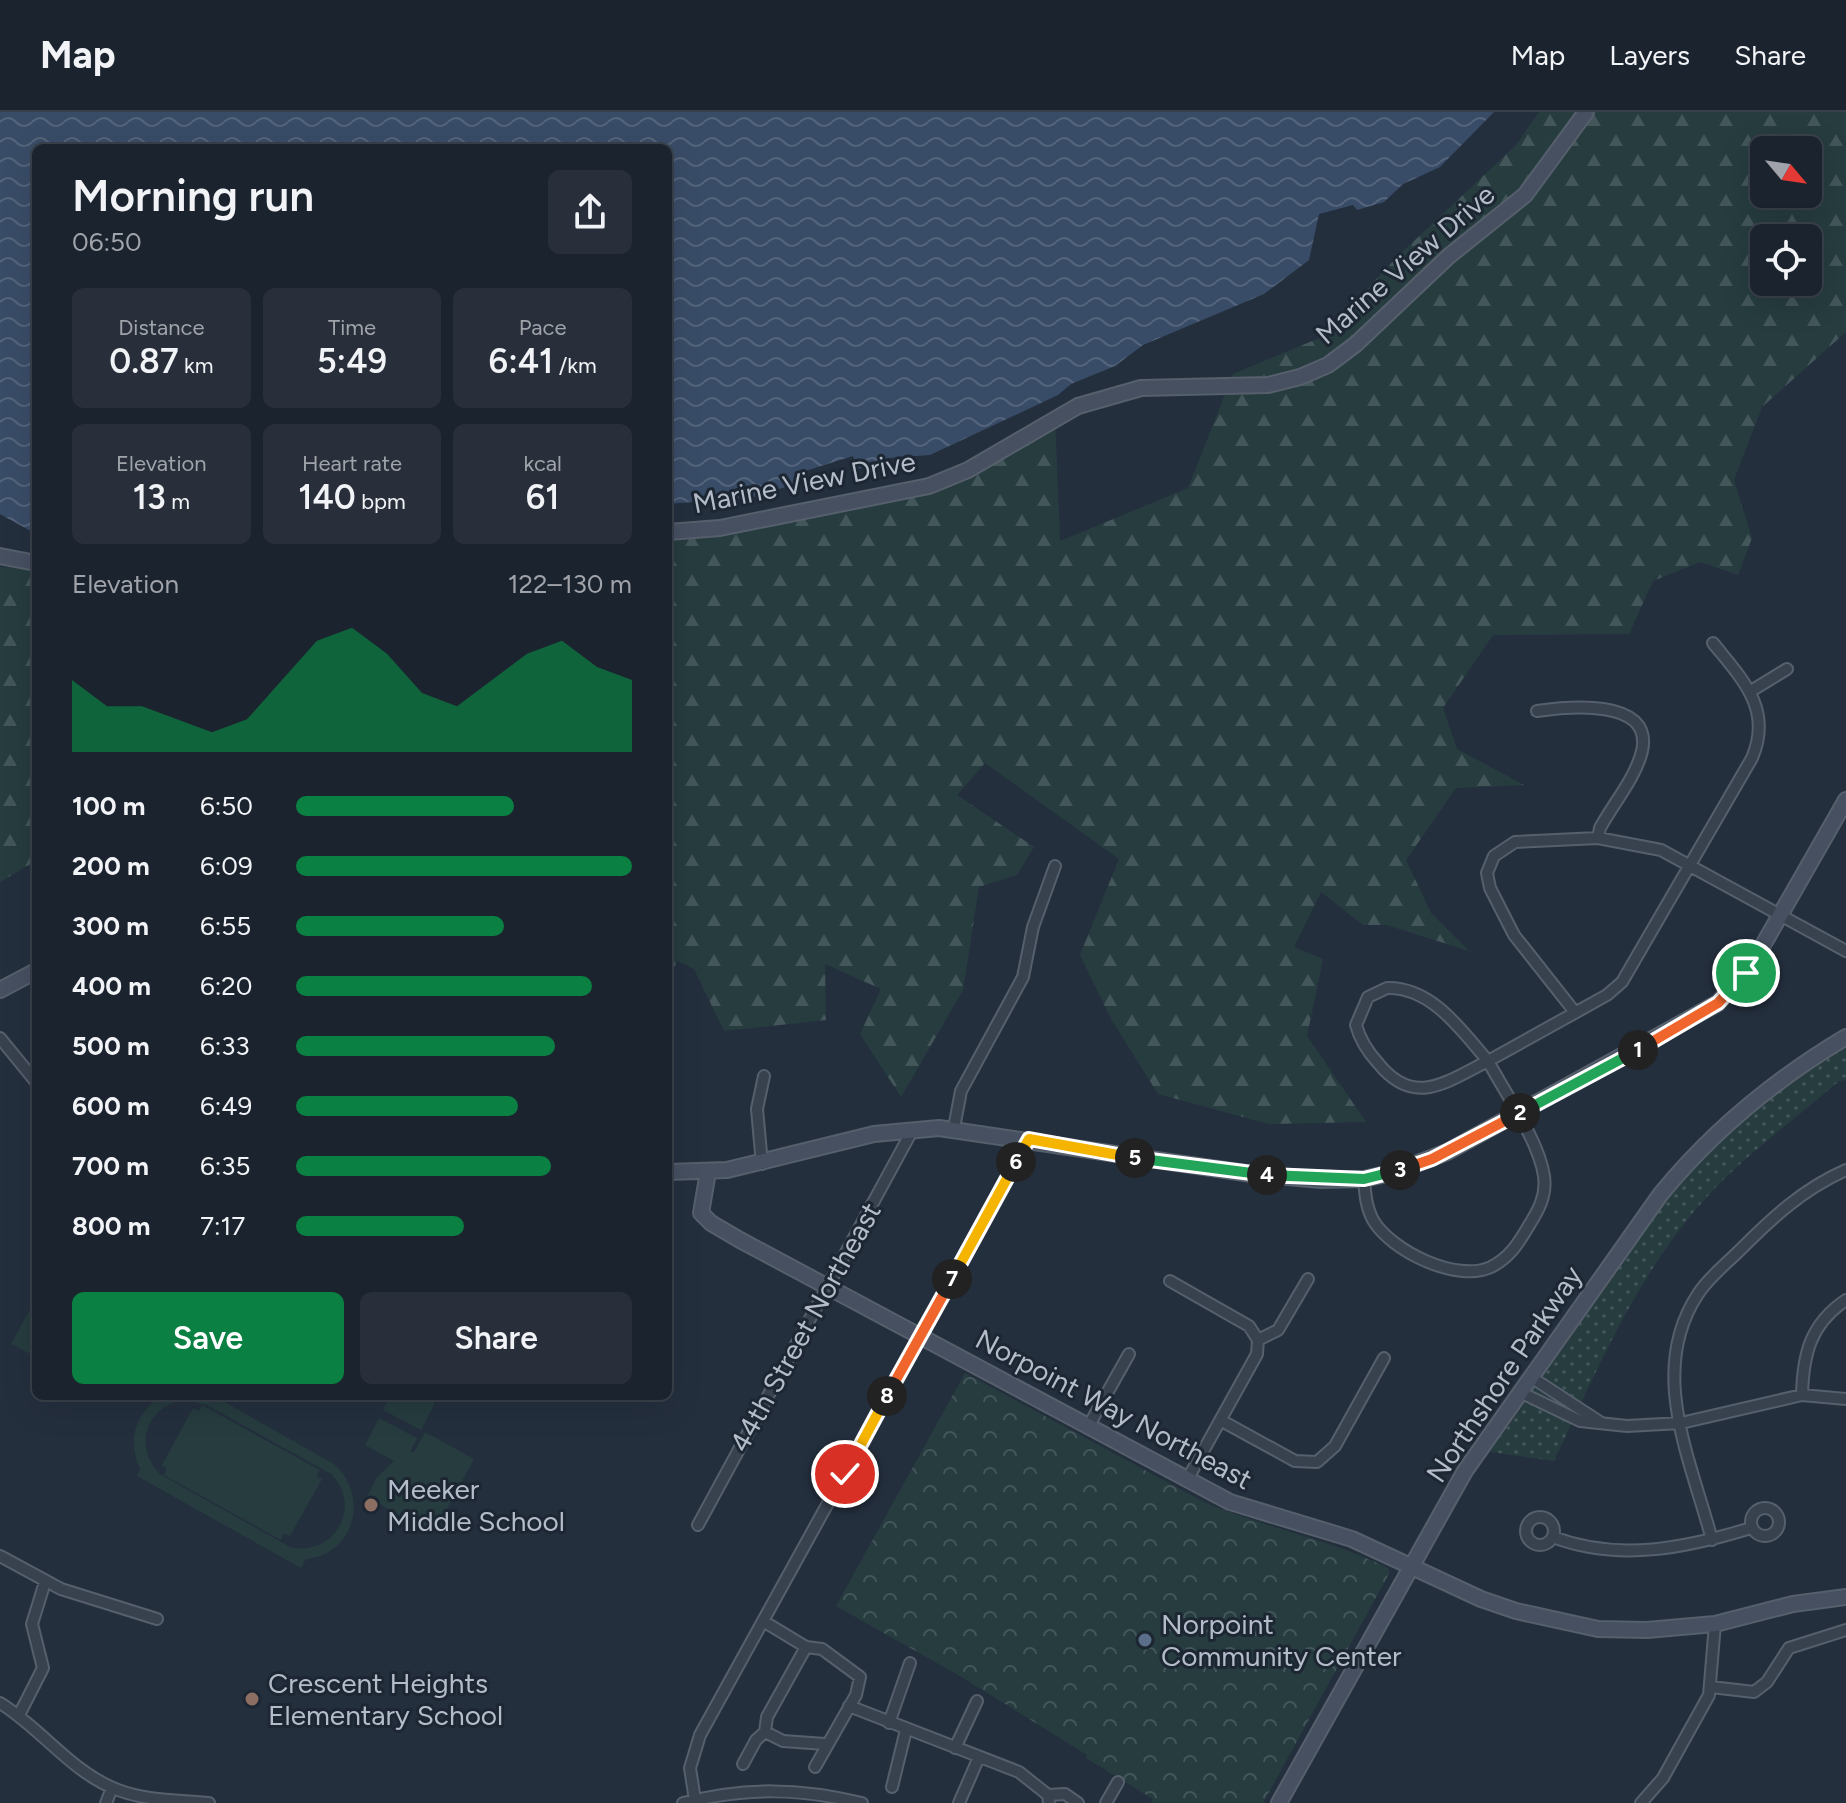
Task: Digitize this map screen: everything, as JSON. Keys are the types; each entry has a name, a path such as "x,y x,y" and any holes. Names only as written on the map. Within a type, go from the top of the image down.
{"street":[{"name":"Marine View Drive","path":"672,532 720,528 929,486 968,470 1078,406 1141,388 1268,385 1300,377 1328,365 1364,337 1439,264 1525,195 1586,112"},
{"path":"0,556 32,562"},
{"path":"1364,1179 1372,1218 1393,1240 1449,1270 1468,1272 1490,1267 1517,1246 1542,1203 1545,1188 1541,1162 1488,1061 1454,1021 1417,993 1387,988 1371,994 1362,1006 1356,1025 1361,1038 1387,1075 1408,1088 1433,1087 1488,1061 1607,995 1622,982 1756,750 1760,719 1751,691 1713,643"},
{"path":"1751,691 1787,669"},
{"path":"1537,711 1604,708 1630,719 1639,733 1640,755 1600,828 1598,838"},
{"path":"672,1172 708,1172 762,1164 861,1137 913,1129 954,1128 1252,1174 1321,1180 1364,1179 1432,1159 1718,1003 1746,973 1846,800"},
{"path":"1574,1011 1514,935 1496,902 1487,873 1494,856 1515,842 1598,838 1650,847 1692,864 1846,951"},
{"path":"954,1128 961,1091 1023,977 1033,927 1055,866"},
{"path":"0,990 32,973"},
{"name":"Northshore Parkway","path":"1279,1803 1465,1471 1636,1227 1691,1157 1752,1100 1846,1037"},
{"path":"0,1038 32,1077"},
{"path":"762,1164 757,1109 764,1076"},
{"name":"44th Street Northeast","path":"698,1525 913,1129"},
{"path":"695,1800 690,1768 700,1735 1029,1139"},
{"path":"1712,1540 1674,1401 1671,1370 1680,1326 1700,1290 1794,1199 1823,1179 1846,1170"},
{"name":"Norpoint Way Northeast","path":"708,1172 701,1205 706,1219 1230,1502 1352,1539 1481,1599 1573,1625 1647,1630 1715,1624 1804,1602 1846,1597"},
{"path":"1258,1340 1278,1330 1308,1279"},
{"path":"1170,1281 1249,1326 1258,1340 1257,1354 1187,1480"},
{"path":"1802,1395 1804,1356 1812,1335 1846,1300"},
{"path":"1088,1427 1129,1354"},
{"path":"1222,1421 1295,1461 1310,1463 1325,1457 1335,1446 1384,1358"},
{"path":"1531,1377 1600,1422"},
{"path":"1520,1392 1580,1421 1627,1426 1681,1423 1802,1395 1846,1399"},
{"path":"1553,1537 1600,1550 1628,1551 1676,1548 1751,1528"},
{"path":"0,1556 45,1582 157,1619"},
{"path":"19,1715 43,1668 32,1624 45,1582"},
{"path":"763,1621 806,1647 818,1647 857,1672 859,1684 815,1767"},
{"path":"1641,1803 1663,1778 1680,1750 1711,1687 1715,1624"},
{"path":"1711,1687 1754,1692 1767,1682 1789,1648 1846,1630"},
{"path":"743,1764 756,1740 765,1732 767,1717 806,1647"},
{"path":"889,1723 910,1663"},
{"path":"955,1748 977,1701"},
{"path":"0,1703 19,1715 86,1772 112,1788 137,1796 209,1803"},
{"path":"849,1706 1019,1772 1048,1799 1065,1794 1078,1803"},
{"path":"892,1787 906,1730"},
{"path":"765,1732 776,1740 825,1744"},
{"path":"959,1803 979,1757"},
{"path":"1106,1803 1118,1782"},
{"path":"106,1803 112,1788"},
{"path":"683,1803 769,1790 813,1793 862,1803"}],"green space":[{"path":"1539,112 1846,112 1846,332 1762,407 1734,480 1752,538 1738,575 1700,562 1653,581 1629,634 1493,635 1443,708 1457,749 1524,785 1456,788 1406,860 1431,913 1469,951 1387,925 1363,925 1321,892 1294,947 1323,959 1307,1036 1366,1122 1269,1124 1158,1094 1111,1019 1080,955 1119,859 985,763 957,795 1034,847 1017,875 979,887 963,990 901,1097 860,1034 881,989 825,964 826,1020 724,1031 694,969 677,961 672,973 672,531 796,510 968,470 1055,418 1060,541 1188,488 1233,374 1322,337 1397,257 1516,145"},
{"path":"0,567 32,568 32,863 0,882"},
{"path":"1846,1043 1846,1080 1839,1081 1737,1167 1695,1210 1670,1243 1626,1313 1554,1461 1490,1452 1680,1181 1770,1087"},
{"path":"32,1305 32,1355 11,1344"},
{"path":"965,1373 1204,1502 1343,1549 1388,1568 1390,1572 1263,1803 1151,1803 1153,1799 1086,1758 1087,1755 960,1676 836,1606"},
{"path":"157,1400 185,1400 221,1400 334,1464 345,1477 354,1506 346,1535 323,1555 306,1559 301,1568 137,1476 140,1469 134,1438 145,1410","holes":["185,1400 207,1405 331,1474 344,1500 344,1514 331,1537 306,1548 290,1547 160,1474 147,1452 146,1440 153,1418 161,1410"]},
{"path":"388,1400 429,1400 435,1403 421,1430 383,1410"},
{"path":"202,1405 320,1470 316,1476 322,1479 290,1536 284,1533 281,1540 164,1475 167,1468 162,1465 193,1408 199,1411"},
{"path":"379,1418 417,1438 410,1453 414,1452 425,1432 474,1459 436,1529 428,1532 367,1497 377,1477 394,1461 365,1445"}],"water":[{"path":"0,112 1494,112 1440,167 1403,184 1384,202 1357,210 1353,205 1319,214 1309,260 1264,294 1143,345 1115,366 1071,384 1058,395 930,455 888,458 858,469 853,456 799,473 800,482 755,497 672,504 672,144 32,144 32,532 0,514"}],"place":[{"name":"Meeker Middle School","path":"371,1505"},
{"name":"Norpoint Community Center","path":"1145,1640"},
{"name":"Crescent Heights Elementary School","path":"252,1699"}],"route":[{"path":"845,1474 1029,1139 1164,1163 1252,1174 1321,1180 1364,1179 1395,1172 1447,1152 1675,1030 1718,1003 1746,973"}]}
